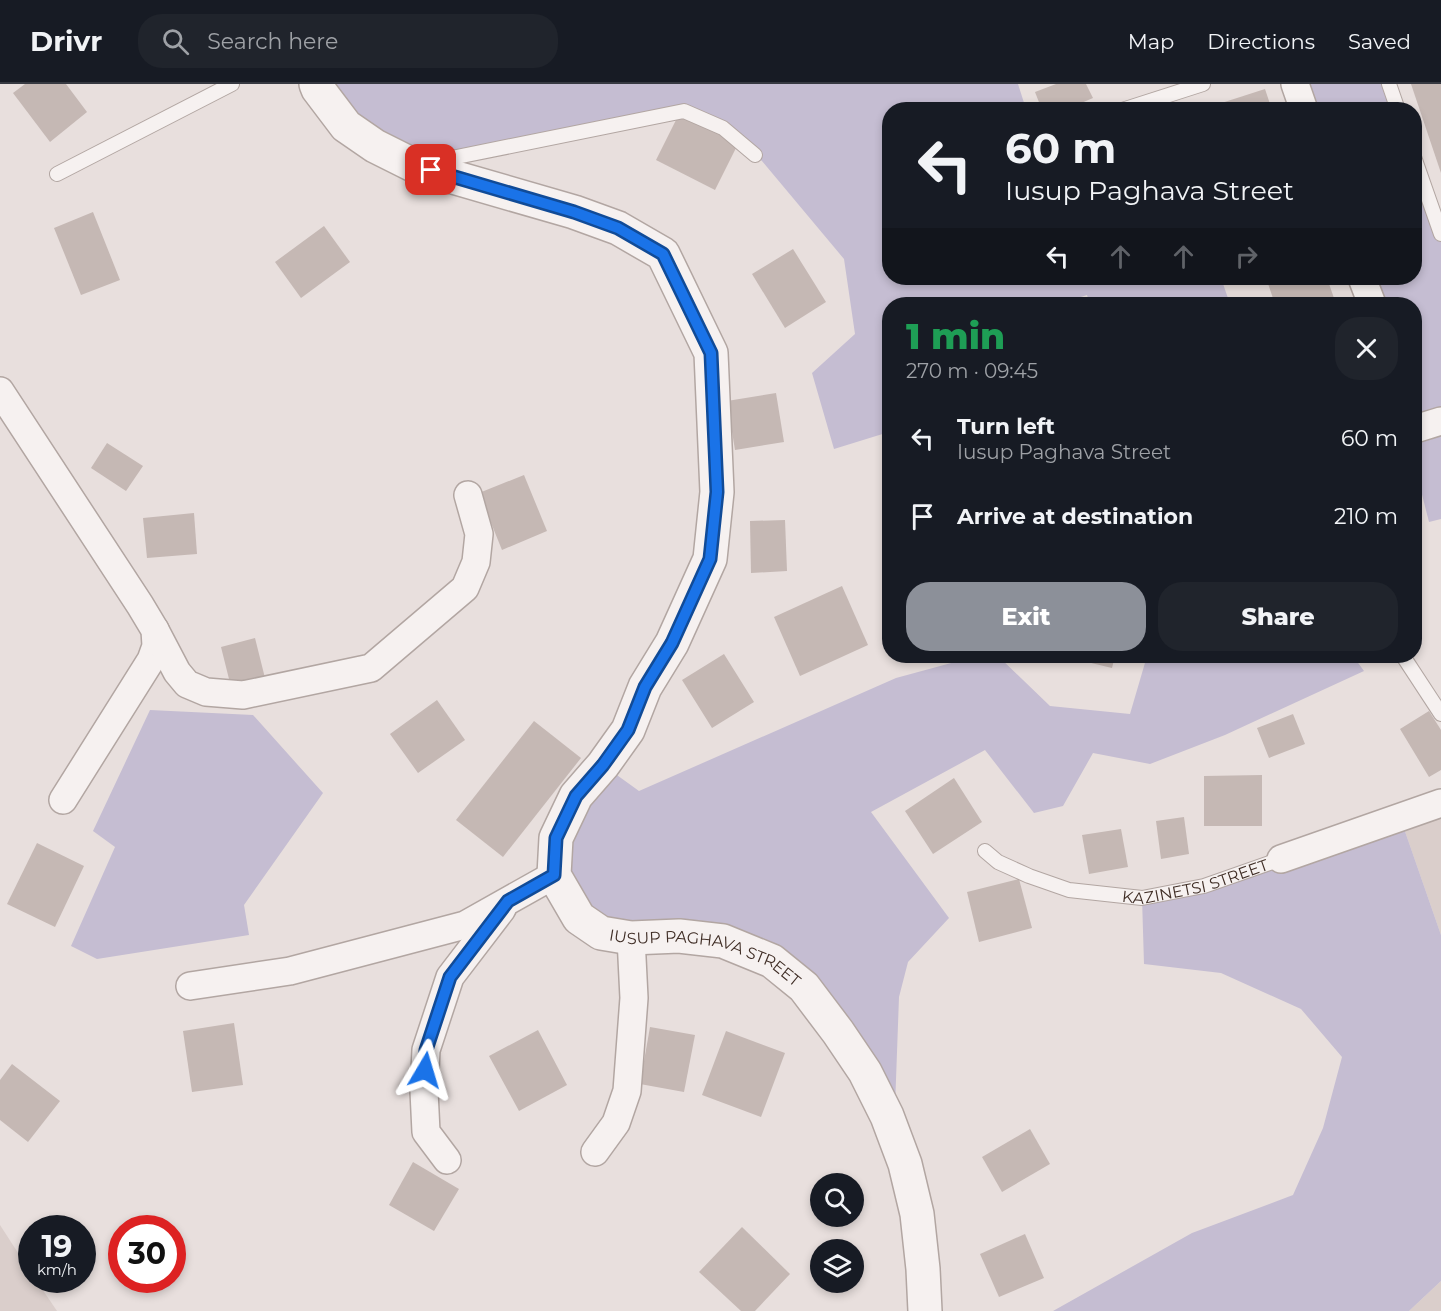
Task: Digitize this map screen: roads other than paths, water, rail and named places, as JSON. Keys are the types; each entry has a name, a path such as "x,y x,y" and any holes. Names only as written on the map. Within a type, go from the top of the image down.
{"street":[{"path":"190,986 290,971 465,925 554,875 556,838 576,796 603,765 628,730 645,687 672,643 710,559 717,492 711,353 663,254 618,228 574,212 416,166 375,146 346,126 316,84"},
{"path":"1295,84 1301,102"},
{"path":"0,391 140,605 177,672 187,684 206,692 243,695 371,668 465,588 476,562 479,534 468,495"},
{"path":"1422,427 1441,421"},
{"path":"63,801 151,660 156,646 155,630"},
{"name":"KAZINETSI STREET","path":"1281,859 1441,803"},
{"name":"IUSUP PAGHAVA STREET","path":"554,875 579,918 602,933 631,938 679,936 723,941 772,961 804,987 865,1072 887,1116 905,1164 917,1214 925,1311"},
{"path":"447,1160 426,1132 424,1091 426,1050 450,977 508,901"},
{"path":"595,1152 616,1124 627,1091 634,998 631,938"}],"lane":[{"path":"57,174 232,84"},
{"path":"1147,102 1203,84"},
{"path":"1389,84 1395,102"},
{"path":"416,166 684,111 723,128 755,155"},
{"path":"1422,180 1441,234"},
{"path":"1408,663 1441,714"},
{"name":"KAZINETSI STREET","path":"985,851 998,862 1069,890 1142,898 1204,886 1281,859"}]}
